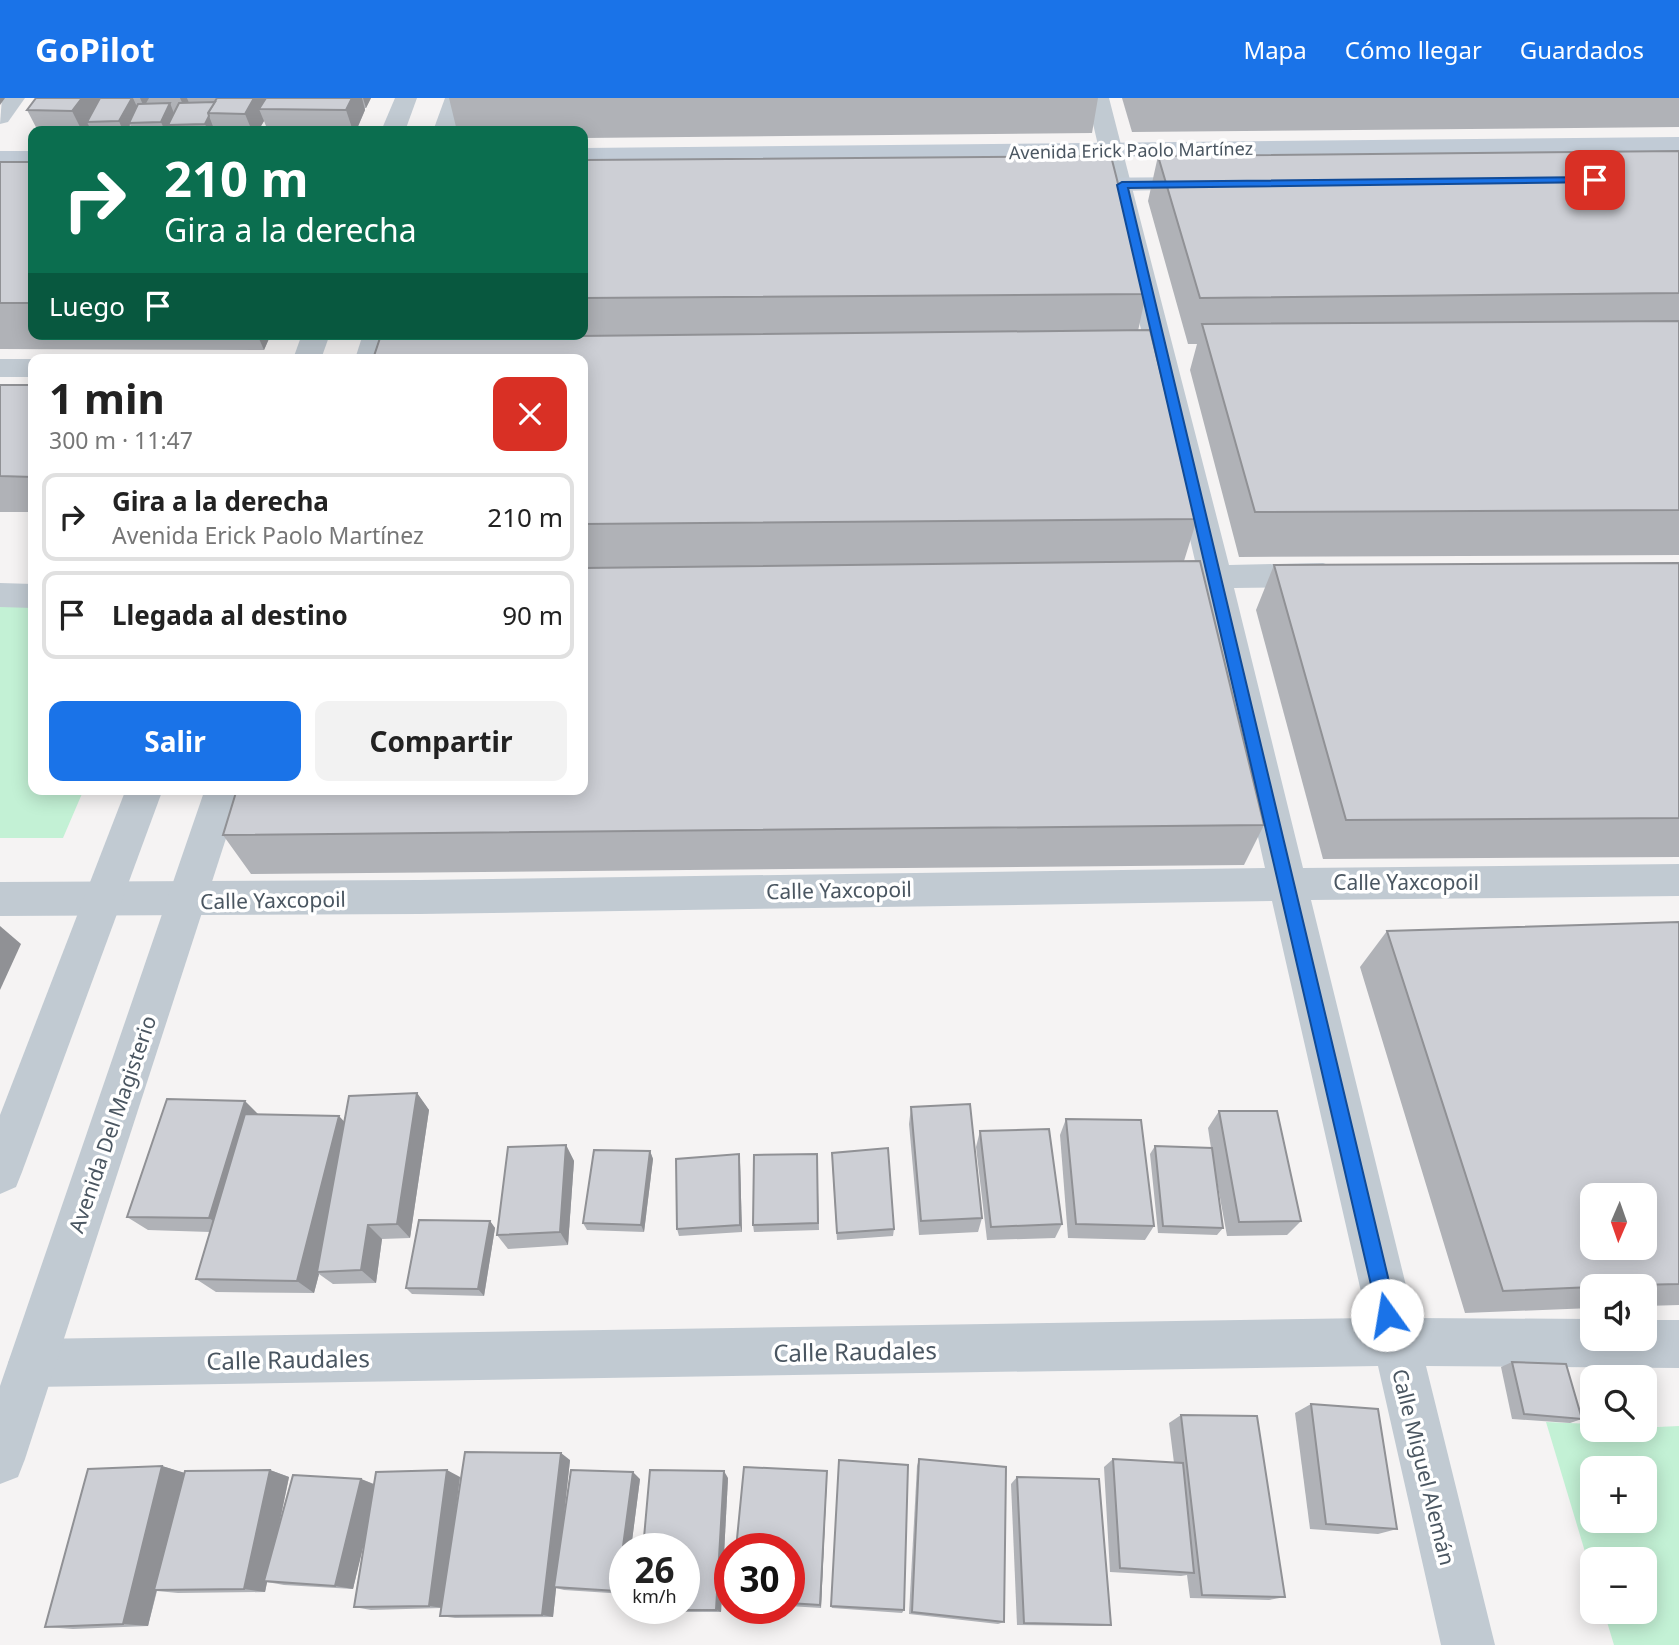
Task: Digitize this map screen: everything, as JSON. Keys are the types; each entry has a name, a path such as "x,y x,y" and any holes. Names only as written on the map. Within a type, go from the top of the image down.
{"main road":[{"name":"Avenida Erick Paolo Martínez","path":"588,155 1117,167 1679,144"},
{"path":"0,158 28,158"},
{"name":"Avenida Erick Paolo Martínez","path":"1039,186 1117,167 1233,183"}],"street":[{"path":"0,117 14,98"},
{"path":"395,126 405,98"},
{"path":"446,126 456,98"},
{"name":"Calle Miguel Alemán","path":"1098,98 1165,364 1394,1342 1468,1645"},
{"path":"0,368 28,368"},
{"path":"1159,578 1351,575"},
{"path":"0,596 28,596"},
{"path":"0,1172 143,795"},
{"name":"Avenida Del Magisterio","path":"0,1459 222,795"},
{"name":"Calle Yaxcopoil","path":"0,899 187,901 1287,883 1679,880"},
{"name":"Calle Raudales","path":"32,1363 1394,1342 1679,1344"}],"green space":[{"path":"0,607 28,607 28,795 81,795 63,838 0,838"},
{"path":"1546,1422 1580,1423 1580,1442 1657,1442 1657,1427 1679,1426 1679,1645 1614,1645 1608,1624 1657,1624 1657,1547 1584,1547"}],"building":[{"path":"36,98 82,98 72,111 27,110"},
{"path":"100,98 132,98 119,121 87,122"},
{"path":"217,98 254,98 245,114 208,113"},
{"path":"266,98 352,98 346,110 259,109"},
{"path":"215,102 205,124 168,125 179,103"},
{"path":"170,103 161,122 129,123 138,104"},
{"path":"1679,151 1679,293 1200,298 1158,156"},
{"path":"1111,156 1146,294 588,298 588,160"},
{"path":"0,162 28,162 28,303 0,303"},
{"path":"1679,321 1679,510 1255,512 1202,324"},
{"path":"1150,330 1197,519 588,524 588,354 375,354 379,340 588,340 588,336"},
{"path":"0,385 28,385 28,477 0,476"},
{"path":"1200,561 1264,825 223,835 235,795 588,795 588,568"},
{"path":"1679,563 1679,818 1346,820 1274,565"},
{"path":"1679,922 1679,1284 1657,1285 1657,1274 1580,1274 1580,1288 1503,1291 1387,931"},
{"path":"417,1093 397,1224 368,1225 361,1270 317,1272 349,1096"},
{"path":"167,1099 245,1101 209,1218 127,1217"},
{"path":"970,1104 982,1218 921,1221 911,1107"},
{"path":"1219,1111 1277,1111 1301,1221 1239,1222"},
{"path":"245,1114 339,1116 297,1281 196,1279"},
{"path":"1066,1119 1141,1120 1154,1226 1076,1224"},
{"path":"1049,1129 1062,1224 991,1227 980,1131"},
{"path":"566,1145 560,1232 497,1235 508,1147"},
{"path":"1155,1146 1212,1148 1223,1228 1163,1226"},
{"path":"888,1148 894,1229 837,1233 832,1153"},
{"path":"594,1150 650,1151 641,1225 583,1223"},
{"path":"739,1154 740,1225 677,1229 676,1159"},
{"path":"817,1154 818,1223 753,1225 754,1155"},
{"path":"419,1220 490,1221 478,1289 406,1288"},
{"path":"1512,1362 1566,1364 1580,1419 1524,1414"},
{"path":"1311,1404 1378,1409 1397,1529 1326,1524"},
{"path":"1181,1415 1257,1416 1285,1597 1202,1595"},
{"path":"465,1452 561,1453 542,1615 440,1616"},
{"path":"919,1459 1006,1467 1004,1622 912,1612"},
{"path":"1113,1459 1183,1463 1194,1573 1120,1568"},
{"path":"839,1460 908,1465 904,1610 831,1606"},
{"path":"162,1466 123,1624 45,1627 88,1469"},
{"path":"744,1467 827,1471 820,1605 805,1604 805,1533 738,1533"},
{"path":"270,1470 244,1589 154,1590 185,1471"},
{"path":"447,1470 429,1606 354,1607 376,1472"},
{"path":"571,1470 633,1472 625,1533 609,1533 609,1590 554,1587"},
{"path":"650,1470 724,1471 720,1533 714,1533 714,1610 700,1610 700,1533 644,1533"},
{"path":"293,1475 361,1479 335,1586 264,1581"},
{"path":"1017,1477 1099,1479 1111,1625 1024,1623"}],"route":[{"path":"1387,1315 1122,185 1595,180"}]}
